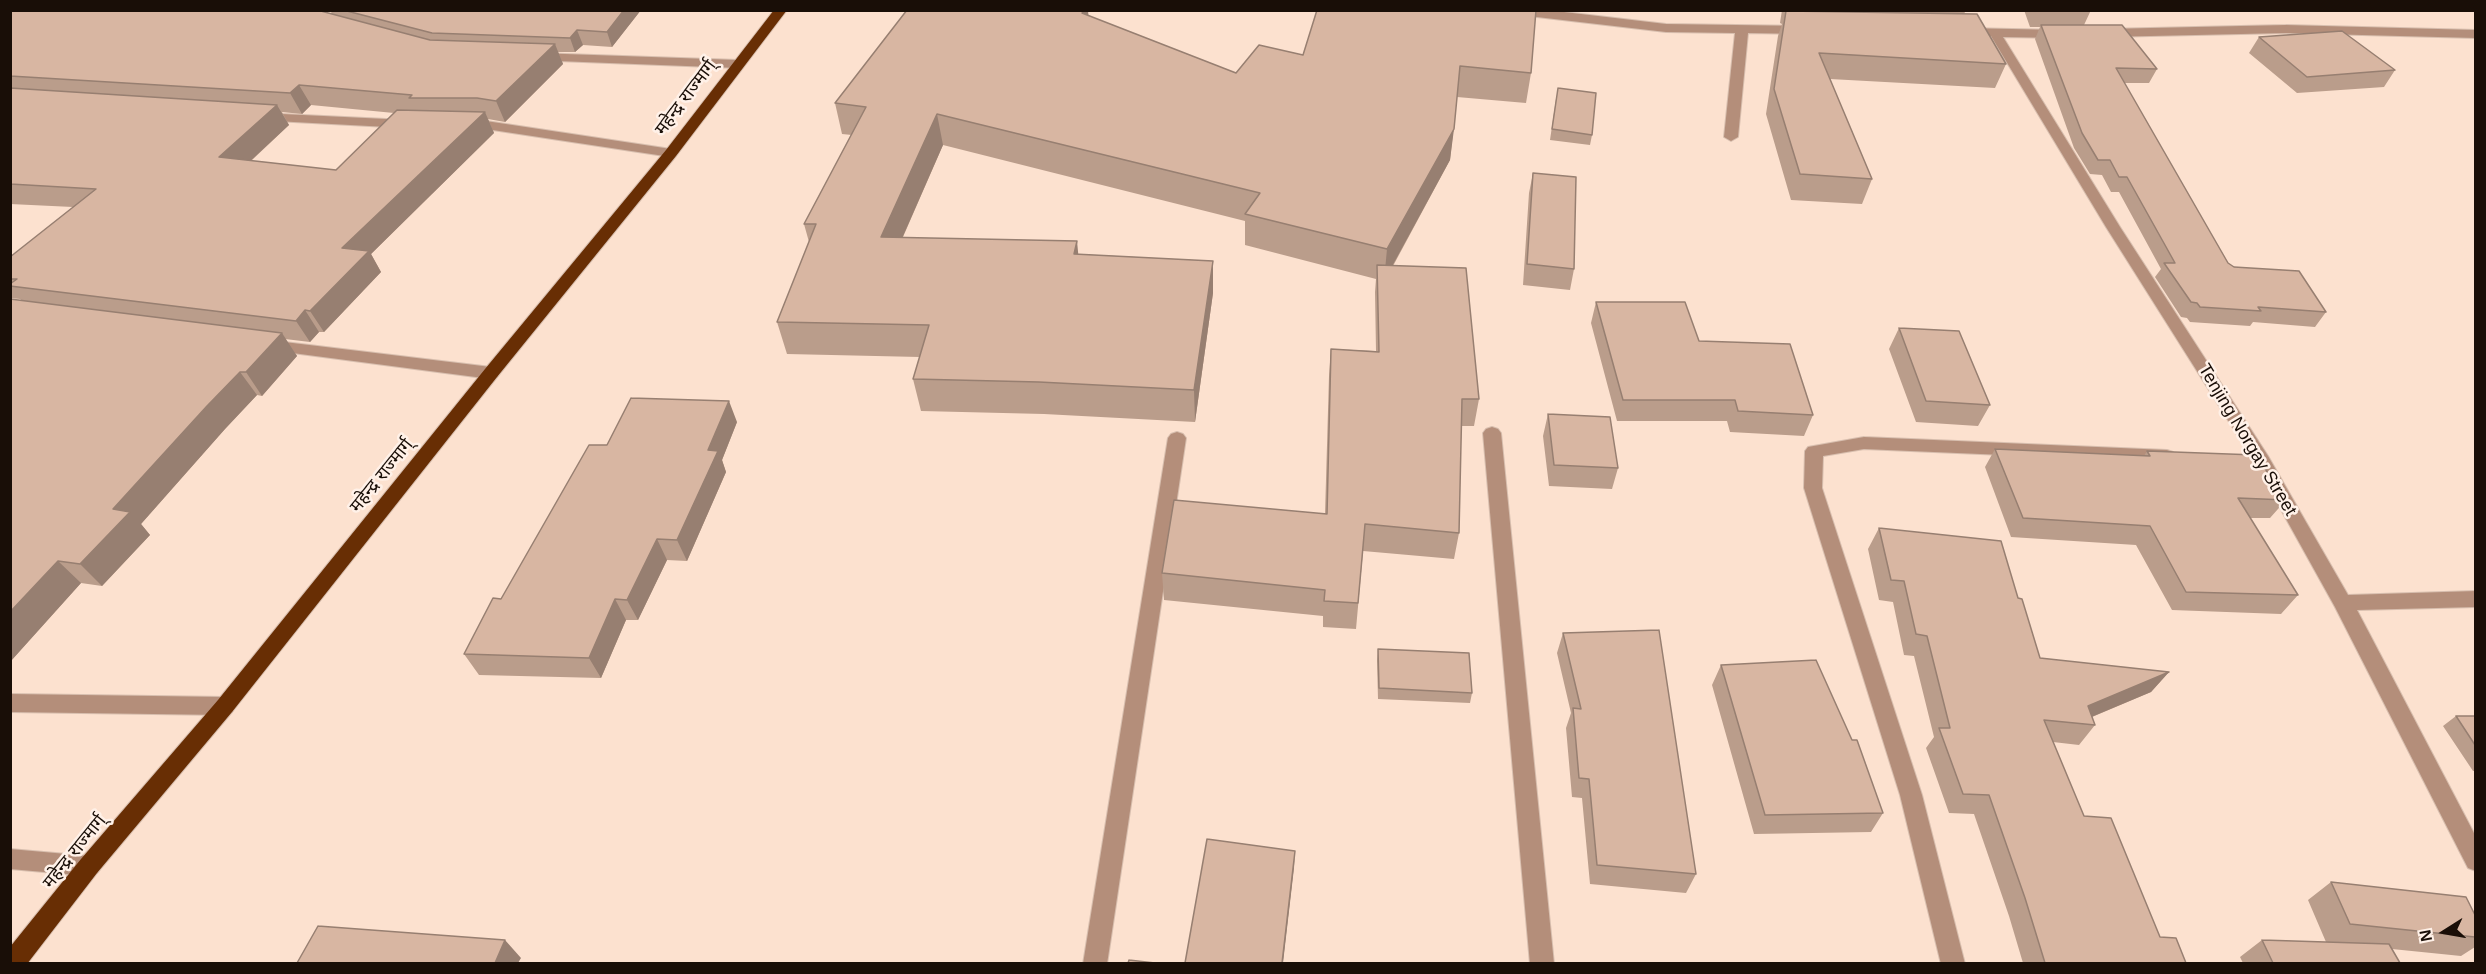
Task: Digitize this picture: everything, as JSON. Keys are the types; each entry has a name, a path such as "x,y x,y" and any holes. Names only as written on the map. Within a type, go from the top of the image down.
{"highway":[{"name":"महेन्द्र राज्मार्ग्","path":"12,963 89,866 225,706 491,373 671,153 781,10"}],"street":[{"path":"1511,10 1666,28 1823,30"},
{"path":"1731,137 1742,29"},
{"path":"2096,33 2286,29 2475,34"},
{"path":"1949,32 2072,34"},
{"name":"Tenjing Norgay Street","path":"1995,33 2113,227 2262,460 2343,603 2475,861"},
{"path":"523,56 738,64"},
{"path":"242,116 366,124 420,124"},
{"path":"453,124 486,125 671,153"},
{"path":"257,343 491,373"},
{"path":"1492,434 1542,963"},
{"path":"1095,963 1177,438"},
{"path":"1953,963 1911,795 1813,488 1814,451 1864,443 2180,457"},
{"path":"2238,459 2262,460"},
{"path":"2343,603 2475,599"},
{"path":"10,703 225,706"},
{"path":"10,859 89,866"}],"building":[{"path":"10,10 317,10 430,40 555,44 496,101 477,98 409,98 412,95 299,85 290,93 10,76"},
{"path":"343,10 624,10 607,32 577,30 570,38 432,33"},
{"path":"907,10 1085,10 1082,13 1236,73 1259,45 1303,55 1317,10 1536,10 1531,73 1460,66 1454,129 1387,249 1245,214 1260,193 937,114 881,237 1077,241 1074,254 1213,261 1194,390 1039,382 913,379 929,325 777,322 816,224 804,224 866,107 835,103"},
{"path":"1786,11 1977,14 2006,64 1819,53 1872,179 1800,174 1774,89"},
{"path":"2041,25 2122,25 2157,69 2116,68 2228,263 2234,267 2299,271 2326,312 2258,307 2261,311 2200,307 2197,303 2191,302 2164,263 2175,263 2127,177 2119,177 2110,160 2098,160 2082,133"},
{"path":"2342,31 2395,70 2307,77 2259,37"},
{"path":"10,88 277,105 219,157 336,170 397,110 485,112 342,248 369,251 310,311 305,310 296,321 10,286 17,279 10,279 10,257 96,189 10,184"},
{"path":"1558,88 1596,93 1592,135 1552,129"},
{"path":"1533,173 1576,177 1574,269 1527,264"},
{"path":"1377,265 1466,268 1479,399 1462,399 1459,533 1365,524 1358,603 1324,601 1325,590 1162,573 1174,500 1327,514 1331,349 1379,352"},
{"path":"10,299 282,333 246,372 240,372 207,406 113,509 130,512 80,564 58,561 10,612"},
{"path":"1596,302 1685,302 1699,341 1790,344 1813,415 1738,411 1735,400 1623,400"},
{"path":"1899,328 1959,331 1990,405 1926,401"},
{"path":"631,398 729,401 708,450 718,451 677,540 657,539 627,600 615,599 589,658 464,654 493,598 501,599 589,445 607,445"},
{"path":"1548,414 1610,417 1618,468 1554,465"},
{"path":"1995,449 2150,456 2147,451 2256,455 2286,500 2238,498 2298,595 2186,592 2150,526 2023,518"},
{"path":"1879,528 2001,541 2018,598 2022,599 2040,658 2169,672 2088,706 2095,725 2044,720 2084,816 2111,818 2160,937 2176,938 2186,963 2045,963 1989,795 1963,794 1939,728 1950,728 1927,636 1916,634 1904,581 1891,580"},
{"path":"1659,630 1696,874 1597,865 1589,779 1579,778 1573,708 1581,709 1563,633"},
{"path":"1378,649 1469,653 1472,693 1379,688"},
{"path":"1816,660 1852,740 1857,740 1883,813 1765,815 1721,665"},
{"path":"2456,716 2475,716 2475,745"},
{"path":"1207,839 1295,851 1282,963 1185,963"},
{"path":"2331,882 2466,897 2475,915 2475,937 2350,924"},
{"path":"318,926 505,940 495,963 297,963"},
{"path":"2262,940 2389,944 2400,963 2273,963"},
{"path":"1129,960 1155,963 1128,963"}]}
